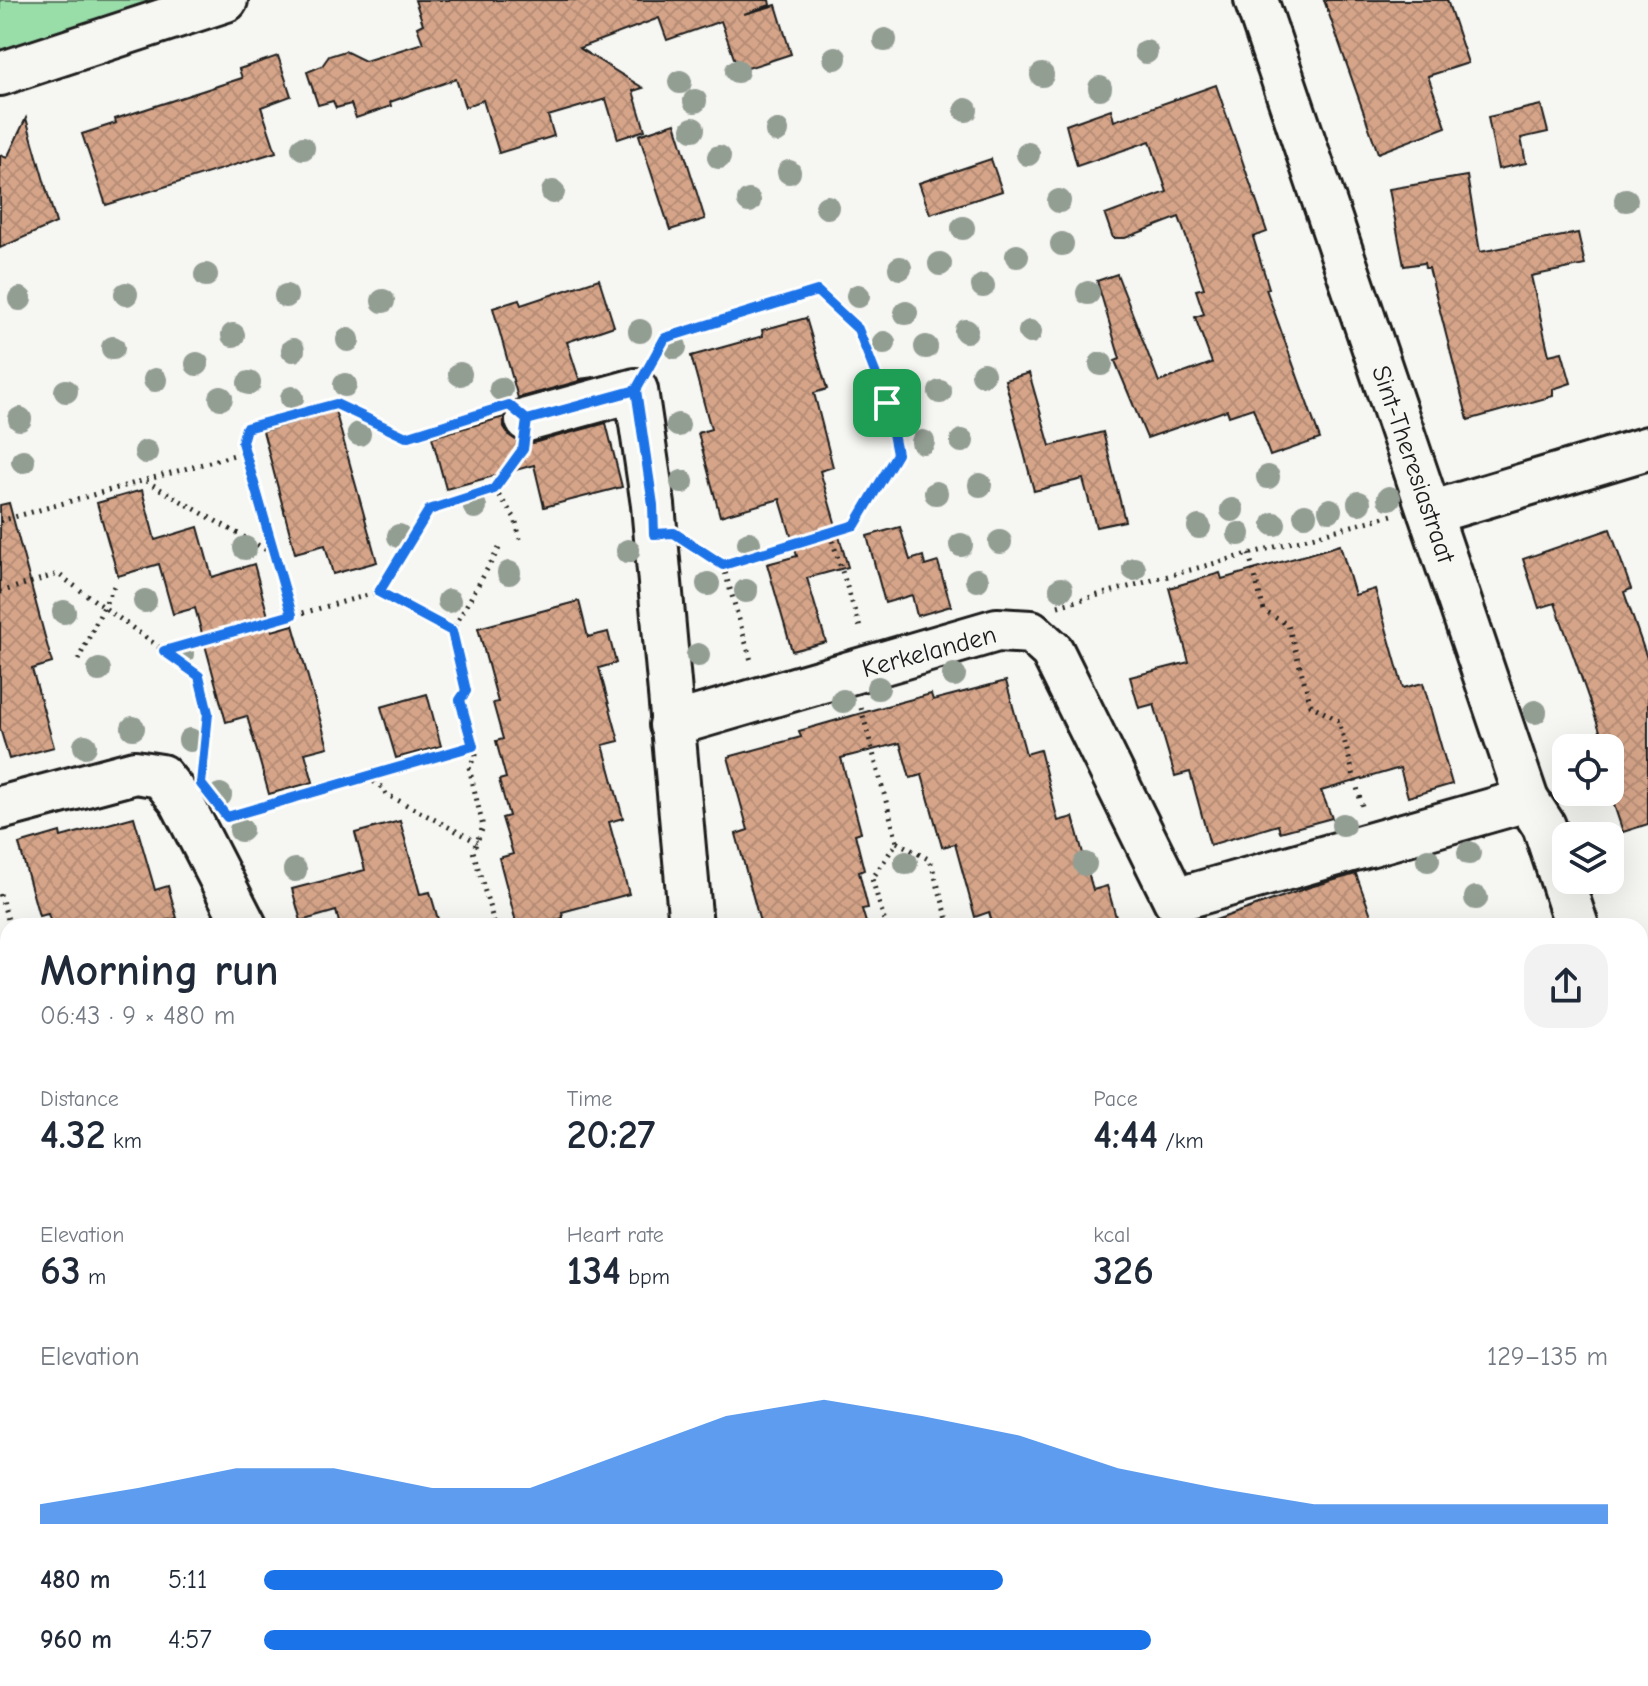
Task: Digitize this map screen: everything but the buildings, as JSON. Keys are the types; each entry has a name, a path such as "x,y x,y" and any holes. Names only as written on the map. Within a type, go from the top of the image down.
{"street":[{"path":"0,74 226,0"},
{"name":"Sint-Theresiastraat","path":"1256,0 1527,800 1544,826 1574,918"},
{"path":"527,420 636,390 653,505 690,918"},
{"path":"1429,509 1648,448"},
{"name":"Kerkelanden","path":"671,725 997,630 1031,632 1052,651 1182,913 1373,845 1527,800"},
{"path":"0,808 135,772 161,776 181,801 241,918"}],"path":[{"path":"636,390 665,338 817,291 858,329 887,403 897,454 855,525 723,565"},
{"path":"292,615 242,442 246,428 336,404 406,437 509,405 527,420 523,449 494,489 429,510 379,592"},
{"path":"0,521 245,452"},
{"path":"145,480 275,555"},
{"path":"494,489 515,518 520,539"},
{"path":"1031,632 1026,600 1058,606 1429,509"},
{"path":"654,534 674,533 723,565 762,698"},
{"path":"830,533 897,842 872,879 884,918"},
{"path":"493,918 473,851 483,827 469,767 476,755 460,700 466,691 452,631 502,543"},
{"path":"1249,554 1264,611 1288,625 1311,705 1339,721 1373,845"},
{"path":"0,592 58,574 199,676 208,713 201,784 181,801"},
{"path":"78,660 116,582"},
{"path":"164,651 379,592 452,631"},
{"path":"227,817 473,746"},
{"path":"367,776 386,794 477,842"},
{"path":"897,842 930,860 948,918"},
{"path":"0,894 8,918"}],"green space":[{"path":"0,0 156,0 0,54"}],"route":[{"path":"887,403 858,329 817,291 665,338 636,390 527,420 523,449 494,489 429,510 379,592 452,631 466,691 460,700 473,746 227,817 201,784 208,713 199,676 164,651 292,615 242,442 246,428 336,404 406,437 509,405 527,420 636,390 653,505 654,534 674,533 723,565 855,525 897,454 887,403"}]}
